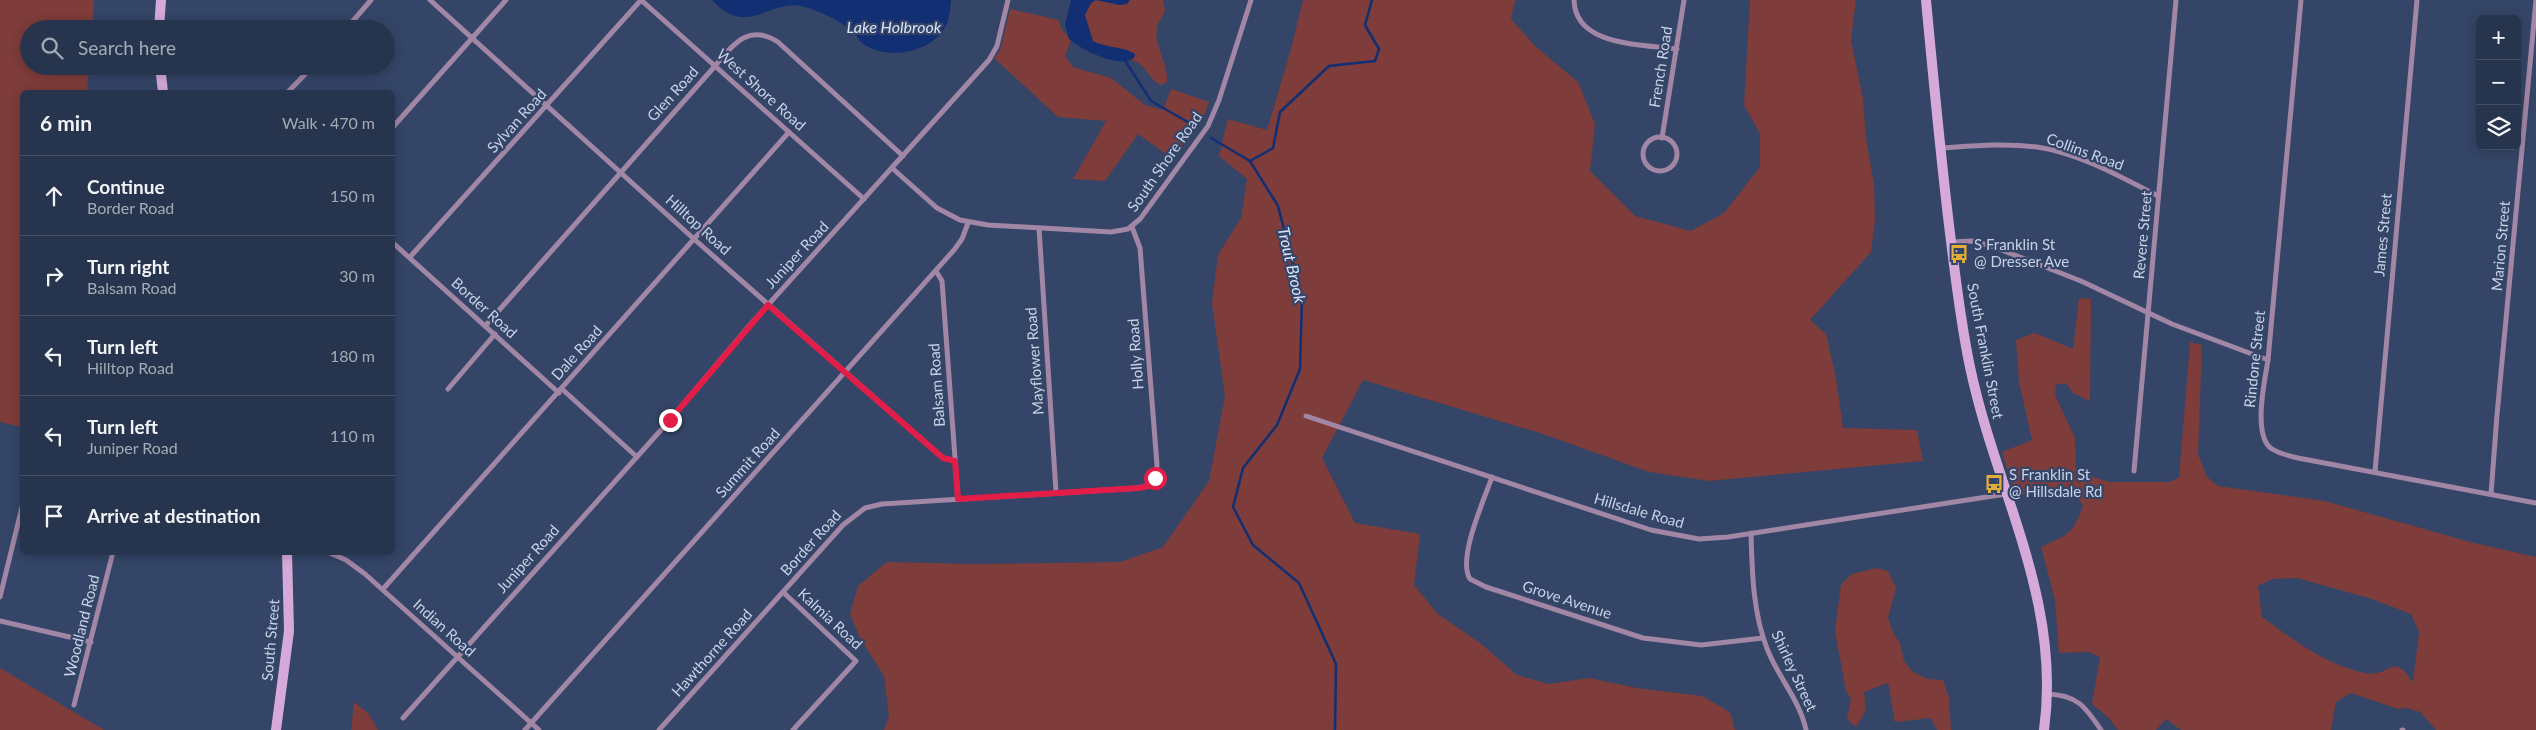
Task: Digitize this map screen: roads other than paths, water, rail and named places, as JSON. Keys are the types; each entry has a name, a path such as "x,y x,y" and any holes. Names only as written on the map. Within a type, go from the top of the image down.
{"main road":[{"path":"160,20 161,0"},
{"name":"South Franklin Street","path":"1926,0 1940,148 1960,313 1970,372 1985,430 2031,570 2040,605 2045,635 2047,694 2044,730"},
{"path":"161,75 163,90"},
{"name":"South Street","path":"276,730 289,631 288,555"}],"street":[{"path":"354,20 371,0"},
{"name":"Hilltop Road","path":"430,0 768,305 847,372 943,458 955,461"},
{"path":"395,125 506,0"},
{"name":"West Shore Road","path":"641,0 864,200"},
{"name":"Sylvan Road","path":"410,257 641,0"},
{"name":"Juniper Road","path":"403,718 637,457 768,305 992,56 999,40 1008,0"},
{"name":"South Shore Road","path":"968,223 1117,232 1132,227 1144,214 1211,119 1250,0"},
{"path":"1574,0 1579,20 1595,34 1611,40 1677,49"},
{"name":"French Road","path":"1662,138 1684,0"},
{"name":"Revere Street","path":"2134,471 2176,0"},
{"name":"Rindone Street","path":"2301,0 2268,360 2262,399 2262,438 2271,448 2298,458 2536,503"},
{"name":"James Street","path":"2375,472 2417,0"},
{"name":"Marion Street","path":"2492,494 2497,415 2536,0"},
{"name":"Glen Road","path":"486,325 620,171 737,42 748,35 758,33 768,36 786,48 903,156"},
{"path":"290,90 304,75"},
{"name":"Dale Road","path":"383,589 789,132"},
{"path":"1662,138 1672,143 1676,157 1672,166 1657,171 1648,167 1643,152 1648,142 1662,138"},
{"name":"Collins Road","path":"1940,148 1985,145 2038,148 2082,161 2158,196"},
{"path":"892,168 942,212 968,223"},
{"name":"Summit Road","path":"524,730 936,271 959,244 968,223"},
{"name":"Holly Road","path":"1132,227 1140,248 1157,465 1153,481"},
{"name":"Mayflower Road","path":"1039,228 1056,492"},
{"path":"1951,242 1973,241 1994,247 2081,281 2148,313 2268,360"},
{"name":"Border Road","path":"395,244 637,457"},
{"name":"Balsam Road","path":"936,271 942,281 958,499"},
{"path":"448,389 495,334"},
{"name":"Hillsdale Road","path":"1306,416 1667,534 1699,538 1751,533 2006,494"},
{"name":"Grove Avenue","path":"1492,478 1467,553 1466,568 1470,579 1643,638 1701,645 1763,638"},
{"name":"Border Road","path":"784,592 842,525 865,508 882,504 1139,488 1148,486 1153,481"},
{"path":"0,597 20,515"},
{"name":"Shirley Street","path":"1751,533 1753,577 1763,638 1798,707 1806,730"},
{"name":"Woodland Road","path":"74,705 112,555"},
{"name":"Indian Road","path":"334,555 352,564 383,589 538,730"},
{"name":"Hawthorne Road","path":"659,730 784,592"},
{"name":"Kalmia Road","path":"784,592 856,661 793,730"},
{"path":"0,621 91,642"},
{"path":"2047,694 2065,696 2080,703 2102,730"}],"water":[{"name":"Lake Holbrook","path":"712,0 951,0 948,20 941,33 933,41 922,47 899,53 875,50 861,42 852,31 834,19 801,6 778,8 747,17 736,16 725,11"},
{"path":"1071,0 1096,0 1091,3 1085,15 1093,41 1130,51 1135,54 1134,58 1127,61 1110,60 1091,53 1069,39 1065,25"},
{"path":"1096,0 1130,0 1127,4 1120,5"}],"waterway":[{"path":"1250,161 1273,148 1280,112 1329,66 1375,61 1379,49 1365,25 1372,0"},
{"name":"Trout Brook","path":"1124,59 1151,101 1193,125"},
{"name":"Trout Brook","path":"1211,138 1250,161 1278,206 1302,299 1300,369 1277,425 1243,468 1233,507 1253,545 1299,583 1336,664 1335,730"}],"place":[{"name":"S Franklin St @ Dresser Ave","path":"1959,254"},
{"name":"S Franklin St @ Hillsdale Rd","path":"1994,484"}]}
